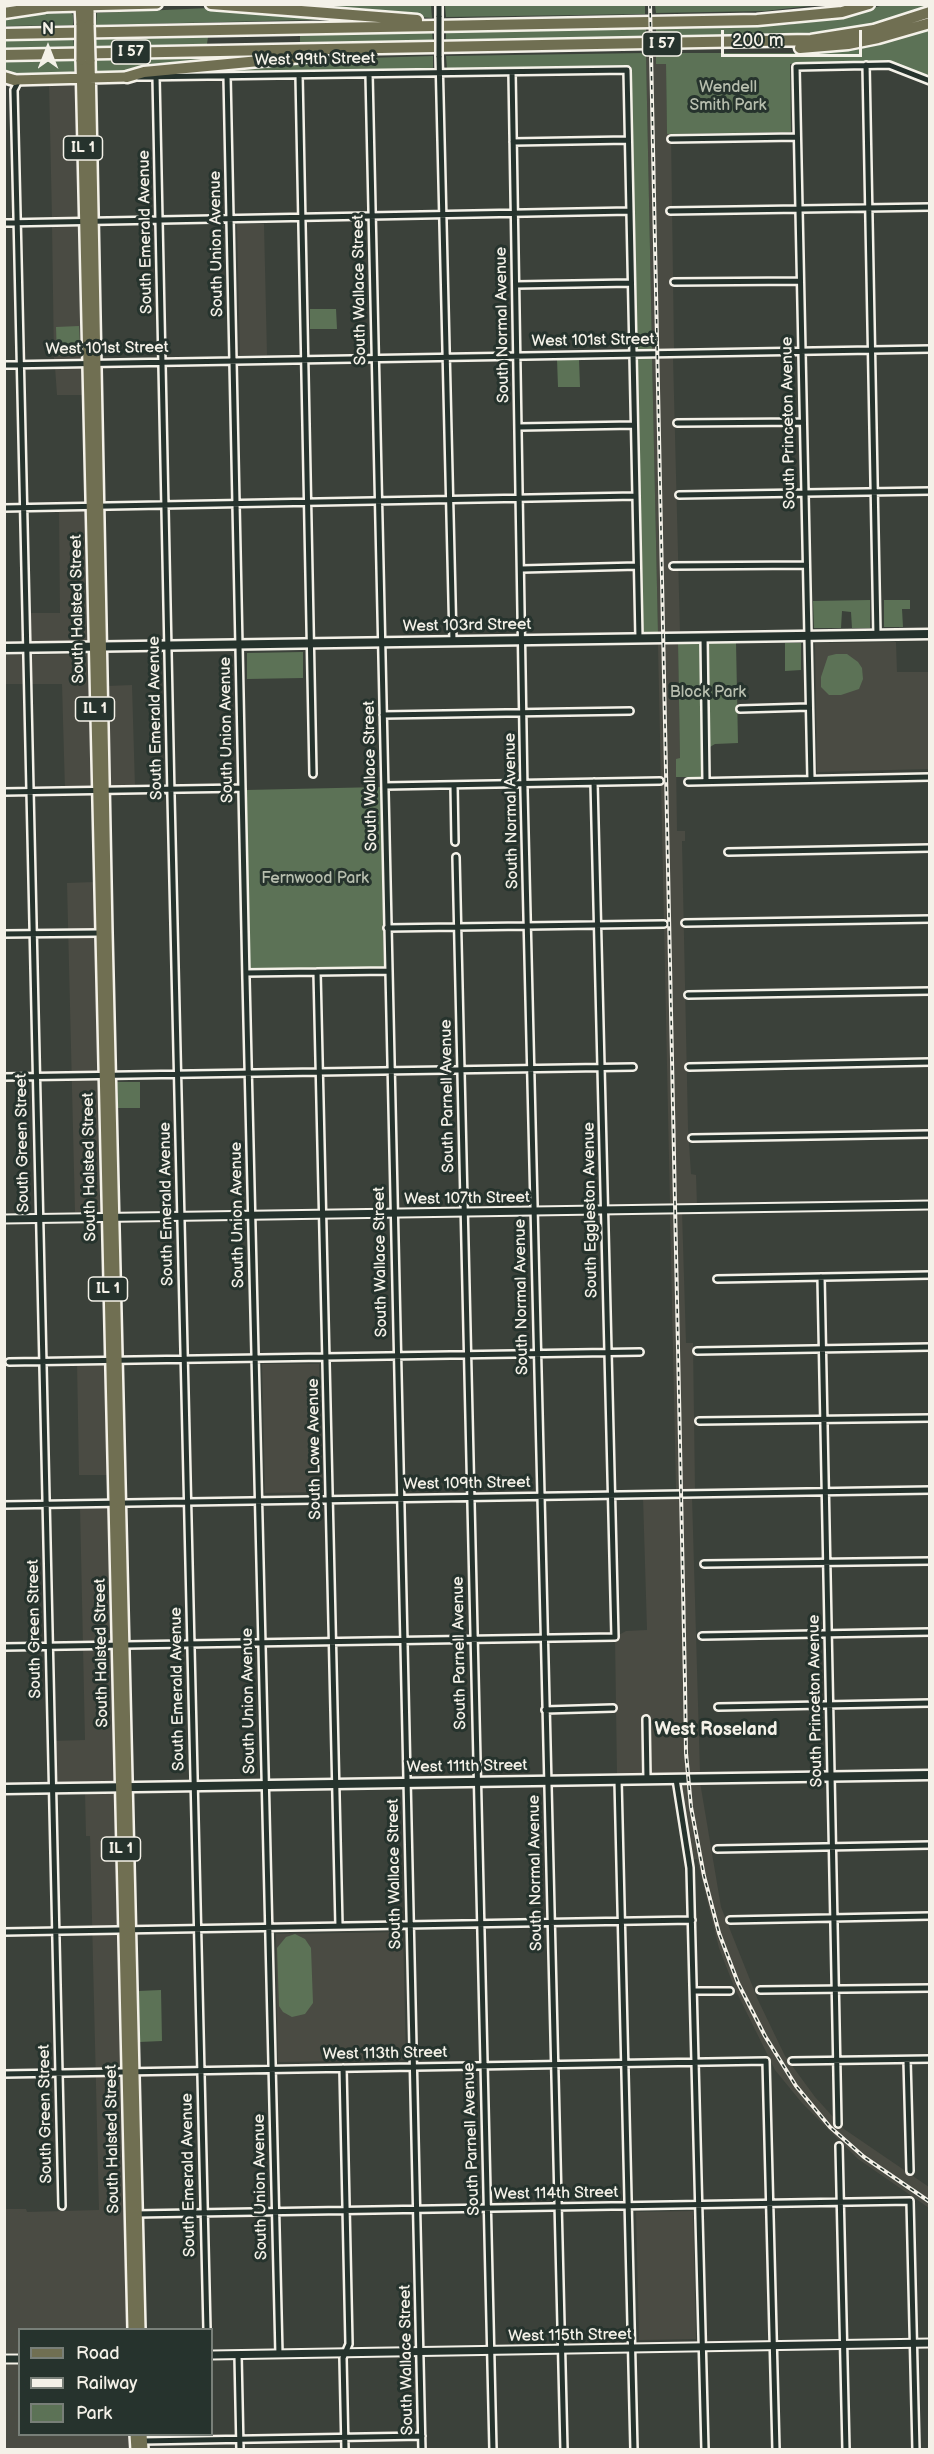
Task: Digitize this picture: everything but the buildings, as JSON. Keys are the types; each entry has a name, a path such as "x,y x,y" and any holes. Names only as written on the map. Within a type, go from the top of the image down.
{"highway":[{"path":"211,4 486,25"},
{"name":"I 57","path":"4,34 757,20 822,12 847,4"},
{"path":"822,12 842,12 869,4"},
{"path":"9,8 44,7"},
{"name":"I 57","path":"4,55 743,42 841,37 908,21 930,12"},
{"path":"743,42 785,48 822,47 878,38 930,23"},
{"path":"128,77 144,72 239,62 366,55 422,49"}],"main road":[{"name":"South Halsted Street","path":"85,5 123,1787 134,2214 140,2328"},
{"path":"44,7 156,5"},
{"name":"West 99th Street","path":"11,79 128,77"},
{"name":"West 103rd Street","path":"4,648 930,634"},
{"name":"West 111th Street","path":"4,1789 930,1774"},
{"name":"South Halsted Street","path":"133,2328 134,2214"}],"street":[{"path":"439,4 453,641"},
{"path":"877,634 866,65 889,65 930,81"},
{"name":"South Princeton Avenue","path":"811,779 796,67 866,65"},
{"name":"West 99th Street","path":"128,77 627,70 628,140"},
{"name":"South Normal Avenue","path":"512,72 527,926 564,2450"},
{"name":"South Wallace Street","path":"369,74 422,2450"},
{"path":"299,75 313,774"},
{"name":"South Union Avenue","path":"227,76 251,1215 279,2354"},
{"name":"South Emerald Avenue","path":"156,77 180,1217 207,2328"},
{"name":"South Green Street","path":"11,79 14,90 62,2206"},
{"path":"671,139 797,137"},
{"path":"513,142 628,140 639,638"},
{"path":"670,211 930,207"},
{"path":"4,223 630,211"},
{"path":"674,282 800,281"},
{"path":"516,285 631,283"},
{"name":"West 101st Street","path":"4,364 930,349"},
{"path":"677,423 803,422"},
{"path":"519,427 634,425"},
{"path":"679,495 930,491"},
{"path":"4,508 636,496"},
{"path":"673,566 806,565"},
{"path":"522,569 637,566"},
{"path":"704,637 706,781"},
{"path":"740,709 809,707"},
{"path":"383,716 630,711"},
{"path":"688,782 930,777"},
{"path":"385,786 660,781"},
{"name":"South Eggleston Avenue","path":"544,1638 615,1637 594,782"},
{"path":"454,785 455,842"},
{"path":"4,792 242,788"},
{"path":"728,852 930,848"},
{"name":"South Parnell Avenue","path":"456,857 493,2450"},
{"path":"685,923 930,919"},
{"path":"387,928 664,924"},
{"path":"4,934 103,933"},
{"path":"246,973 388,971"},
{"name":"South Lowe Avenue","path":"317,972 339,1926"},
{"path":"688,995 930,991"},
{"path":"689,1067 930,1062"},
{"path":"4,1077 633,1067"},
{"path":"692,1138 930,1134"},
{"name":"West 107th Street","path":"4,1219 930,1205"},
{"path":"717,1279 930,1275"},
{"name":"South Princeton Avenue","path":"821,1277 838,2124"},
{"path":"697,1351 930,1347"},
{"path":"9,1362 640,1352"},
{"path":"699,1421 930,1418"},
{"name":"West 109th Street","path":"4,1505 930,1490"},
{"path":"704,1564 930,1561"},
{"path":"702,1636 930,1632"},
{"path":"4,1647 544,1638"},
{"path":"718,1707 930,1703"},
{"path":"545,1710 613,1708"},
{"path":"646,1719 647,1779"},
{"path":"676,1779 688,1846 692,1920 705,2450"},
{"path":"618,1780 634,2450"},
{"path":"717,1849 930,1845"},
{"path":"730,1920 930,1916"},
{"path":"4,1932 692,1920"},
{"path":"760,1990 930,1988"},
{"path":"694,1991 730,1991"},
{"path":"792,2061 930,2059"},
{"path":"907,2060 910,2170"},
{"name":"West 113th Street","path":"4,2074 766,2061 770,2204"},
{"path":"343,2068 349,2344 343,2358 345,2450"},
{"path":"839,2146 846,2450"},
{"name":"West 114th Street","path":"134,2214 910,2201 914,2343"},
{"path":"770,2204 776,2450"},
{"path":"914,2343 916,2450"},
{"name":"West 115th Street","path":"213,2355 930,2343"},
{"path":"238,2355 240,2450"},
{"path":"139,2442 422,2436"}],"shaded area":[{"path":"646,53 656,53 657,63 666,63 667,133 671,134 674,349 652,349"},
{"path":"49,82 69,82 77,88 77,160 81,219 52,219"},
{"path":"237,224 264,224 267,355 240,355"},
{"path":"52,225 81,225 83,361 54,361"},
{"path":"652,356 673,356 680,633 658,634"},
{"path":"55,367 83,367 84,395 57,395"},
{"path":"59,510 86,510 88,643 29,644 28,613 60,613"},
{"path":"896,642 897,672 929,672 929,769 817,772 815,643"},
{"path":"678,643 680,759 676,759 677,831 685,831 685,841 682,841 688,1128 691,1174 696,1175 697,1205 670,1205 658,644"},
{"path":"89,654 92,790 65,791 62,684 5,684 4,655"},
{"path":"132,685 135,787 110,788 107,686"},
{"path":"94,882 103,1212 75,1212 67,883"},
{"path":"682,1211 686,1343 693,1343 695,1490 676,1490 670,1212"},
{"path":"77,1361 105,1361 108,1475 79,1475"},
{"path":"262,1364 319,1364 322,1492 265,1493"},
{"path":"692,1496 700,1773 617,1775 615,1637 626,1631 647,1630 643,1497"},
{"path":"109,1506 116,1782 52,1784 52,1741 85,1740 80,1507"},
{"path":"700,1782 721,1907 758,2000 785,2056 815,2097 844,2129 929,2187 929,2208 858,2159 802,2103 775,2070 735,1989 719,1948 697,1859 692,1860 680,1786 682,1783"},
{"path":"85,1792 116,1792 128,2328 18,2328 18,2353 5,2353 4,2209 26,2209 27,2212 99,2210 90,1836 86,1836"},
{"path":"403,1932 406,2060 278,2062 276,1934"},
{"path":"693,2211 696,2339 639,2340 636,2212"},
{"path":"4,2363 18,2363 18,2436 131,2436 131,2449 5,2449"}],"green space":[{"path":"253,4 431,5 432,18 379,14"},
{"path":"655,4 818,5 765,11 656,13"},
{"path":"645,5 645,14 446,17 445,6"},
{"path":"884,5 929,6 888,20 832,32 656,37 656,28 787,25 837,17"},
{"path":"209,8 350,19 96,25 97,13"},
{"path":"71,13 73,25 5,26 4,16"},
{"path":"646,28 646,37 446,41 446,32"},
{"name":"Wendell Smith Park","path":"929,29 929,73 925,77 887,62 790,64 791,132 667,134 666,64 656,64 656,53 832,51 884,43"},
{"path":"432,32 433,41 300,42 300,35"},
{"path":"208,37 207,44 96,47 96,38"},
{"path":"73,38 74,47 5,48 4,39"},
{"path":"646,53 652,349 636,350 631,66 447,69 446,56"},
{"path":"433,56 433,70 165,74 301,60"},
{"path":"251,57 251,59 106,73 97,71 97,60"},
{"path":"74,60 74,72 72,73 5,73 4,61"},
{"path":"310,309 336,309 337,329 310,329"},
{"path":"79,326 80,346 67,346 67,355 57,356 56,327"},
{"path":"636,356 652,356 658,634 642,634"},
{"path":"557,359 579,359 580,387 558,387"},
{"path":"870,600 870,628 852,628 851,612 842,611 841,628 814,628 813,601"},
{"path":"884,600 910,600 910,609 902,609 903,627 884,627"},
{"name":"Block Park","path":"736,642 738,743 715,744 703,751 703,777 676,777 676,759 680,758 678,643"},
{"path":"785,643 801,643 801,670 785,671"},
{"path":"303,652 303,678 247,679 247,653"},
{"path":"847,654 862,668 863,679 859,689 841,695 829,695 821,687 821,677 828,656"},
{"name":"Fernwood Park","path":"381,787 384,968 250,970 246,790"},
{"path":"117,1082 140,1082 140,1108 118,1108"},
{"path":"295,1934 305,1939 311,1948 313,2003 305,2014 292,2017 283,2012 279,2006 277,1948 286,1937"},
{"path":"161,1990 162,2041 139,2042 138,1991"}],"railway":[{"path":"650,4 686,1753 691,1807 704,1876 719,1933 738,1983 765,2036 796,2086 830,2127 864,2157 930,2202"}],"district":[{"name":"West Roseland","path":"716,1730"}]}
